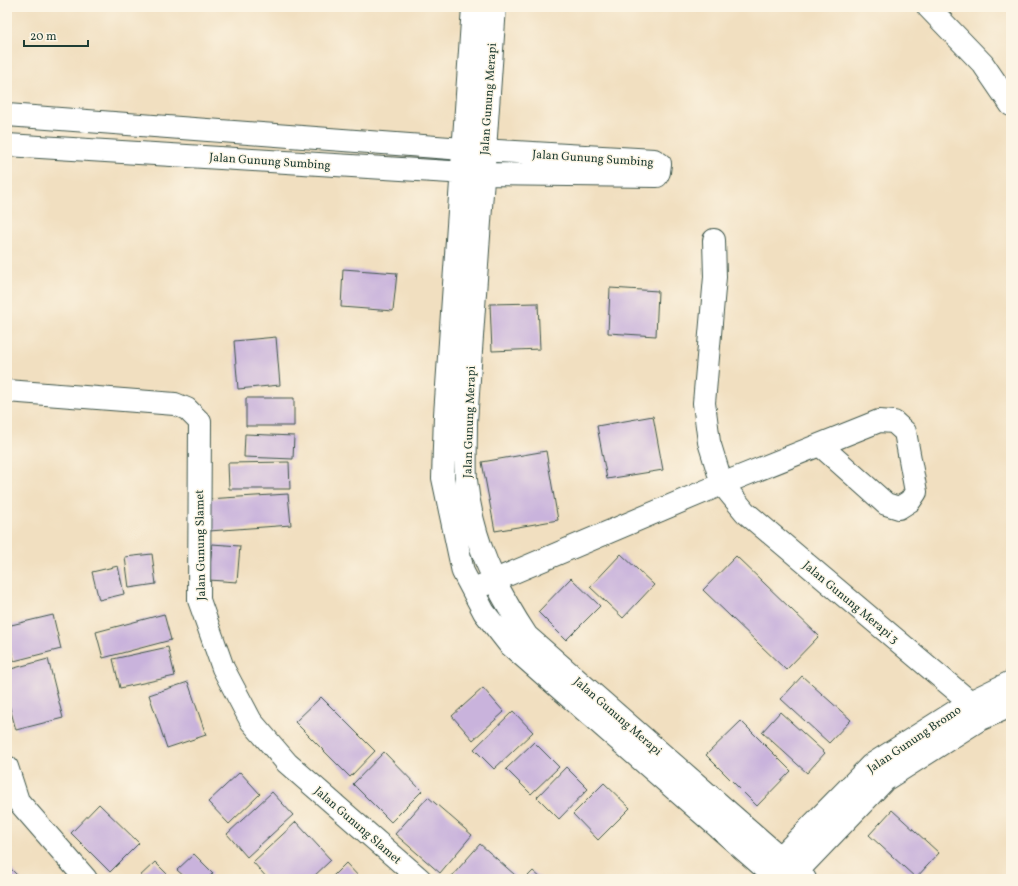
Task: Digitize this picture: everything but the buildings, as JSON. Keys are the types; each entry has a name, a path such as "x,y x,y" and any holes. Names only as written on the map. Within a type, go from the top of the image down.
{"street":[{"name":"Jalan Gunung Merapi","path":"472,7 445,414 443,478 463,572 484,612 509,644 782,874"},
{"name":"Jalan Gunung Merapi","path":"495,7 466,422 466,480 476,532 504,602 527,636 782,874"},
{"path":"928,7 983,64 1011,105"},
{"name":"Jalan Gunung Sumbing","path":"7,115 484,151 654,160 660,164 660,172 657,176 483,174 7,145"},
{"name":"Jalan Gunung Merapi 3","path":"714,240 715,277 704,403 709,442 722,484 745,512 974,711"},
{"name":"Jalan Gunung Slamet","path":"7,391 175,404 187,409 200,422 199,600 223,668 251,721 287,763 420,879"},
{"path":"473,590 494,579 722,484 879,421 894,422 905,432 916,492 910,501 899,508 886,504 820,445"},
{"name":"Jalan Gunung Bromo","path":"782,874 885,780 1011,682"},
{"name":"Jalan Gunung Bromo","path":"974,711 1011,706"},
{"path":"7,767 13,804 86,879"}]}
